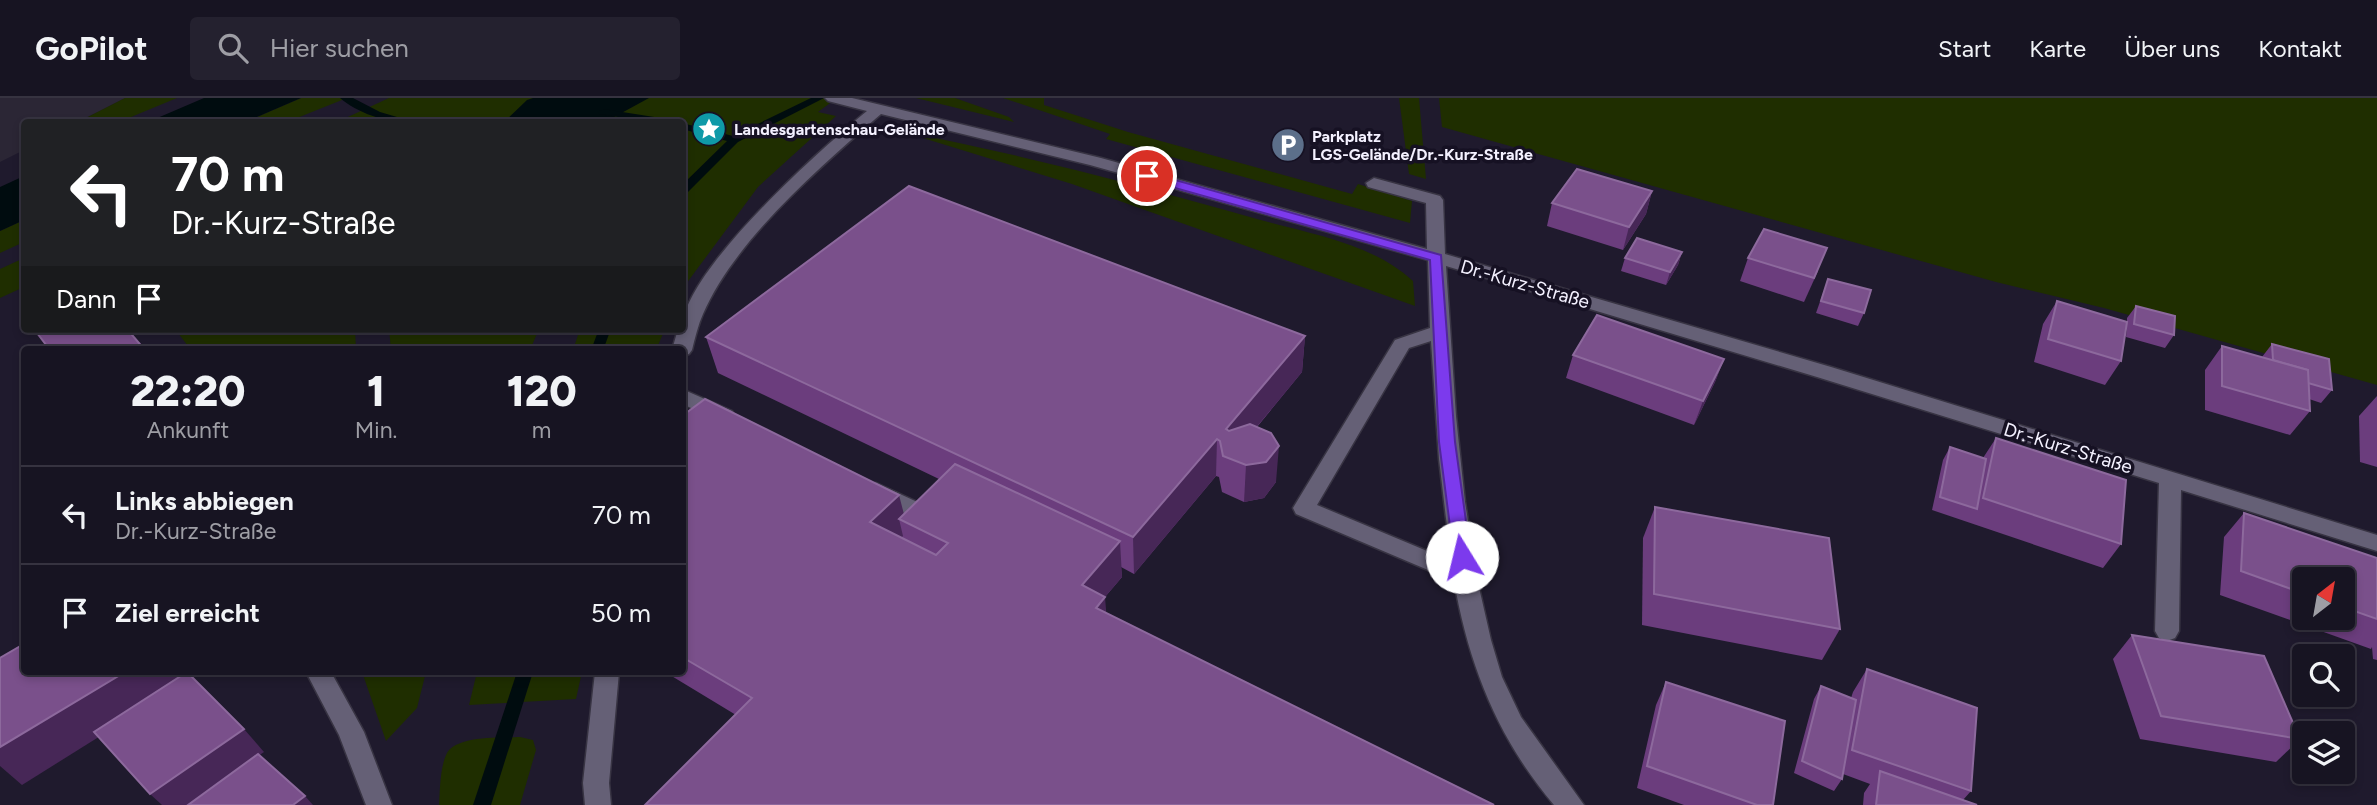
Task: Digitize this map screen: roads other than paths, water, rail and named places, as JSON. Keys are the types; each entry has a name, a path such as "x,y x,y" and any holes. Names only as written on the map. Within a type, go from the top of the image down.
{"street":[{"name":"Dr.-Kurz-Straße","path":"834,98 1095,161 1436,257 1811,368 2377,543"},
{"path":"682,346 695,311 724,264 775,206 835,146 878,109"},
{"path":"1374,183 1434,200 1447,442 1465,576 1478,639 1497,696 1537,766 1571,805"},
{"path":"1439,332 1402,344 1304,508 1465,576"},
{"path":"686,398 744,426"},
{"path":"2167,631 2170,480"},
{"path":"856,481 918,512"},
{"path":"320,675 351,732 379,805"},
{"path":"598,805 596,783 607,675"}],"waterway":[{"path":"345,98 376,114 397,119"},
{"path":"734,140 819,98"},
{"path":"603,112 648,119"},
{"path":"686,127 734,140"},
{"path":"686,188 734,140"},
{"path":"599,346 603,333"},
{"path":"482,805 524,675"}],"place":[{"name":"Landesgartenschau-Gelände","path":"709,129"},
{"name":"Parkplatz LGS-Gelände/Dr.-Kurz-Straße","path":"1288,145"}]}
